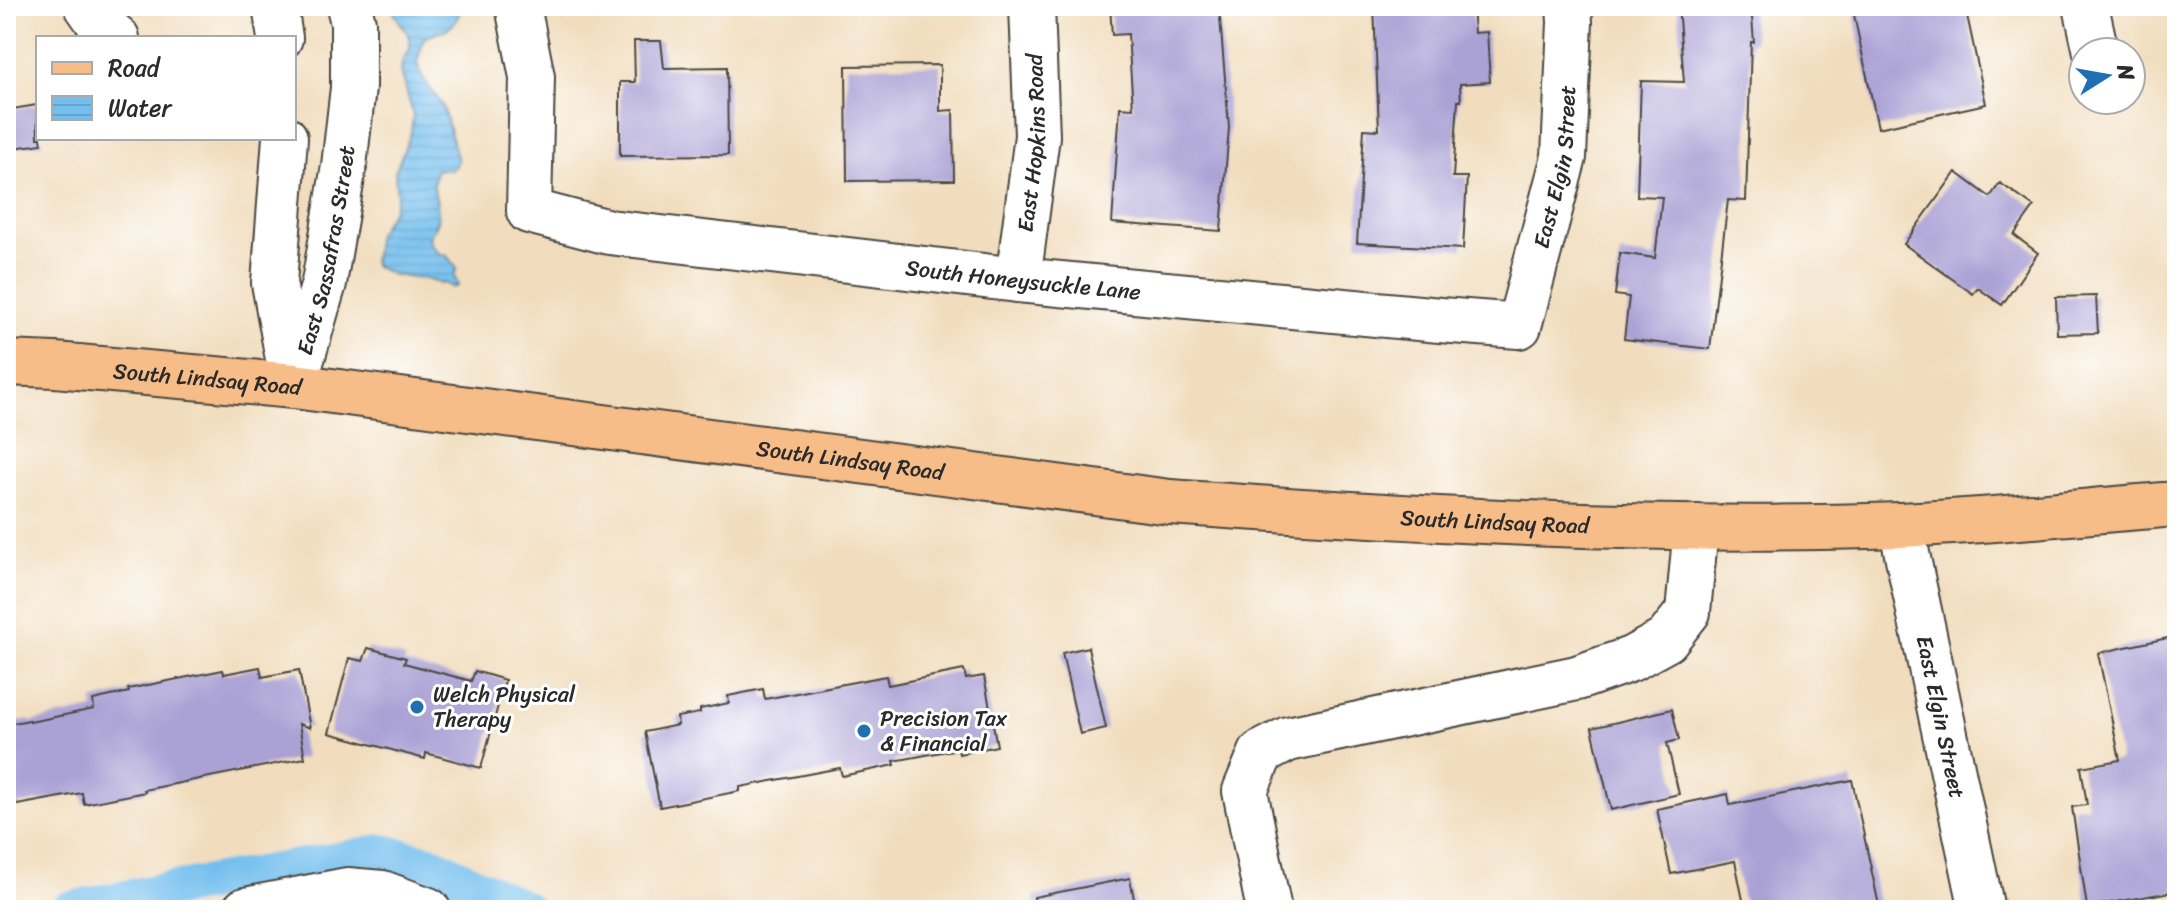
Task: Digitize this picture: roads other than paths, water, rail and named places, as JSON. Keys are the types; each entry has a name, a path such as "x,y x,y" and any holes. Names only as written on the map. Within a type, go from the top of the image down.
{"main road":[{"name":"South Lindsay Road","path":"6,363 294,386 1170,502 1500,523 1696,527 1901,525 2177,504"}],"street":[{"path":"87,6 99,23 115,36"},
{"path":"275,6 280,36"},
{"name":"East Sassafras Street","path":"294,386 324,283 344,166 353,88 353,23 349,6"},
{"name":"South Honeysuckle Lane","path":"518,6 532,77 529,211 609,232 1018,280 1519,326"},
{"name":"East Hopkins Road","path":"1018,280 1037,136 1032,6"},
{"name":"East Elgin Street","path":"1519,326 1564,157 1569,6"},
{"path":"2086,6 2093,36"},
{"name":"East Sassafras Street","path":"285,140 274,283 294,386"},
{"name":"East Elgin Street","path":"1901,525 1982,910"},
{"path":"1269,910 1245,791 1261,753 1288,739 1577,678 1631,659 1666,640 1688,612 1696,527"},
{"path":"245,910 347,890 382,893 428,910"}],"water":[{"path":"395,6 461,6 453,25 424,38 417,62 421,75 443,107 458,161 451,170 437,169 434,186 438,217 429,238 440,255 446,255 457,268 454,275 458,286 453,288 424,279 394,275 373,263 377,234 393,210 397,196 395,172 411,133 413,115 401,71 403,59 410,49 410,37 394,13"}],"waterway":[{"path":"67,910 383,852 430,863 527,910"}],"place":[{"name":"Welch Physical Therapy","path":"417,707"},
{"name":"Precision Tax & Financial","path":"864,731"}]}
